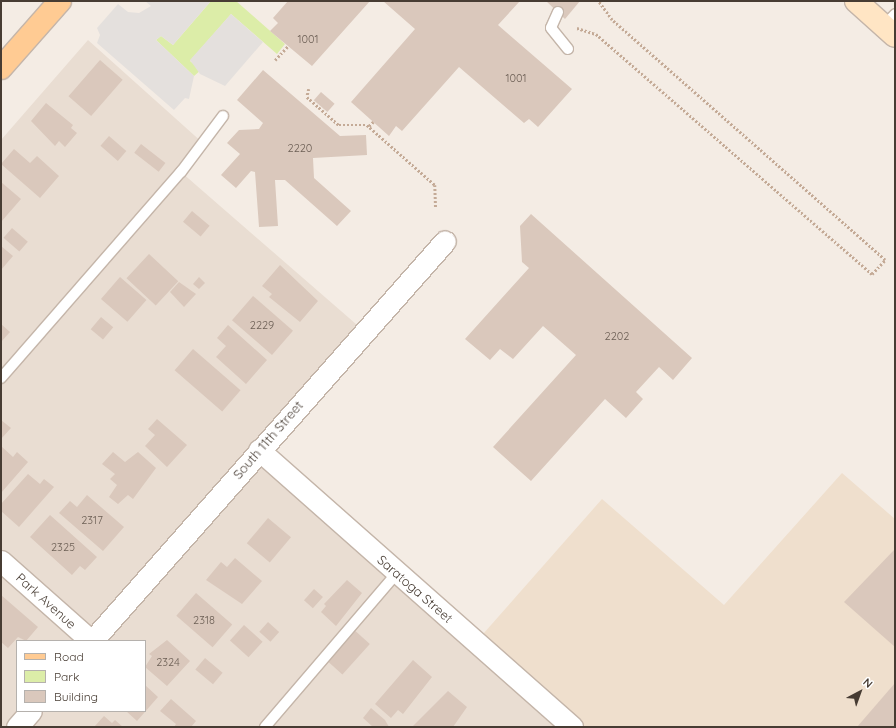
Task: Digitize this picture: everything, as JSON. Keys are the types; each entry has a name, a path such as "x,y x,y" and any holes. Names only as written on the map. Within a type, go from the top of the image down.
{"main road":[{"path":"1,68 60,1"},
{"path":"856,1 891,25"}],"street":[{"name":"South 11th Street","path":"93,640 445,241"},
{"name":"Saratoga Street","path":"259,450 572,727"},
{"name":"Park Avenue","path":"1,561 91,640"},
{"path":"17,727 30,712"}],"lane":[{"path":"558,12 551,28 568,49"},
{"path":"1,378 181,172 223,116"},
{"path":"265,727 398,573"}],"path":[{"path":"577,28 596,34 872,274 885,260 617,25 598,1"},
{"path":"276,60 288,46"},
{"path":"309,89 307,97 339,125 369,126 435,185 436,208"},
{"path":"369,126 373,122"}],"shaded area":[{"path":"145,1 211,1 173,45 161,36 156,40 194,76 189,99 185,98 174,110 97,43 100,35 97,28 118,4 128,12 139,13 151,6"},
{"path":"231,14 263,42 225,86 200,74 190,60"},
{"path":"88,40 204,144 181,172 364,331 259,450 572,727 1,727 1,140"},
{"path":"842,473 895,519 895,727 572,727 476,642 602,499 724,605"}],"green space":[{"path":"211,1 236,1 285,44 277,54 231,14 190,61 201,70 194,76 156,40 161,36 173,45"}],"building":[{"path":"288,1 370,1 312,66 270,31 278,23 273,18"},
{"path":"383,1 520,1 498,25 572,89 538,127 529,119 524,123 459,67 402,131 396,126 389,136 351,102 415,29"},
{"path":"546,1 580,1 565,19"},
{"path":"100,60 123,80 91,116 69,96"},
{"path":"263,70 340,136 366,135 367,155 313,158 314,178 351,211 337,226 285,180 275,180 278,226 259,227 255,172 251,171 236,188 221,175 240,154 227,143 239,130 259,129 263,123 237,100"},
{"path":"321,92 335,104 327,112 314,100"},
{"path":"46,103 73,125 71,128 77,133 65,147 59,141 55,146 31,121"},
{"path":"109,136 126,151 118,161 100,146"},
{"path":"141,144 165,163 159,172 134,153"},
{"path":"14,149 30,163 37,156 59,176 40,198 1,164"},
{"path":"1,182 21,199 1,222"},
{"path":"192,211 210,226 201,237 183,222"},
{"path":"531,214 692,358 673,380 659,367 636,392 643,399 626,418 605,399 531,481 493,447 576,355 543,326 513,359 500,349 490,360 465,339 529,268 522,262 520,226"},
{"path":"12,228 28,242 19,252 3,238"},
{"path":"1,246 13,256 1,270"},
{"path":"149,254 178,281 156,305 126,278"},
{"path":"280,265 318,301 300,322 269,297 272,294 262,286"},
{"path":"120,277 146,300 127,322 101,299"},
{"path":"199,277 205,283 199,289 193,284"},
{"path":"179,282 196,294 184,307 170,292"},
{"path":"253,296 293,331 272,355 232,320"},
{"path":"101,317 113,327 103,340 91,329"},
{"path":"1,324 10,332 1,342"},
{"path":"228,325 267,360 246,384 216,357 226,346 217,338"},
{"path":"193,349 241,390 222,411 175,370"},
{"path":"157,419 187,445 167,467 145,446 155,435 148,429"},
{"path":"1,420 11,428 1,439"},
{"path":"1,446 13,457 17,452 28,462 1,493"},
{"path":"113,452 125,462 138,452 156,468 133,499 128,495 118,504 109,497 117,485 110,479 115,474 102,464"},
{"path":"28,474 40,484 44,479 54,487 19,527 1,511 1,504"},
{"path":"87,495 124,527 103,551 59,513 70,501 77,507"},
{"path":"50,515 97,557 85,570 80,566 72,575 30,537"},
{"path":"268,518 291,537 270,563 247,543"},
{"path":"895,549 895,647 844,602"},
{"path":"235,558 262,581 242,604 206,580 221,562 227,567"},
{"path":"347,580 362,593 336,626 321,612 326,606 324,604"},
{"path":"314,589 323,597 313,608 304,600"},
{"path":"196,593 232,624 213,647 176,616"},
{"path":"1,595 38,627 27,640 18,637 8,648 1,642"},
{"path":"268,622 279,632 270,642 259,632"},
{"path":"244,625 263,642 249,657 230,641"},
{"path":"352,628 370,644 342,675 325,658"},
{"path":"167,640 190,661 167,686 146,668 152,656 149,654"},
{"path":"205,658 223,673 213,684 195,669"},
{"path":"413,660 432,677 403,714 398,710 391,718 375,704"},
{"path":"895,683 895,727 857,727"},
{"path":"146,686 158,697 146,711"},
{"path":"448,691 467,707 453,727 412,727"},
{"path":"171,699 196,721 191,727 174,727 176,724 160,711"},
{"path":"371,708 385,720 389,727 373,727 363,718"},
{"path":"127,712 145,712 137,721"},
{"path":"104,716 112,723 115,720 123,727 94,727"}]}
